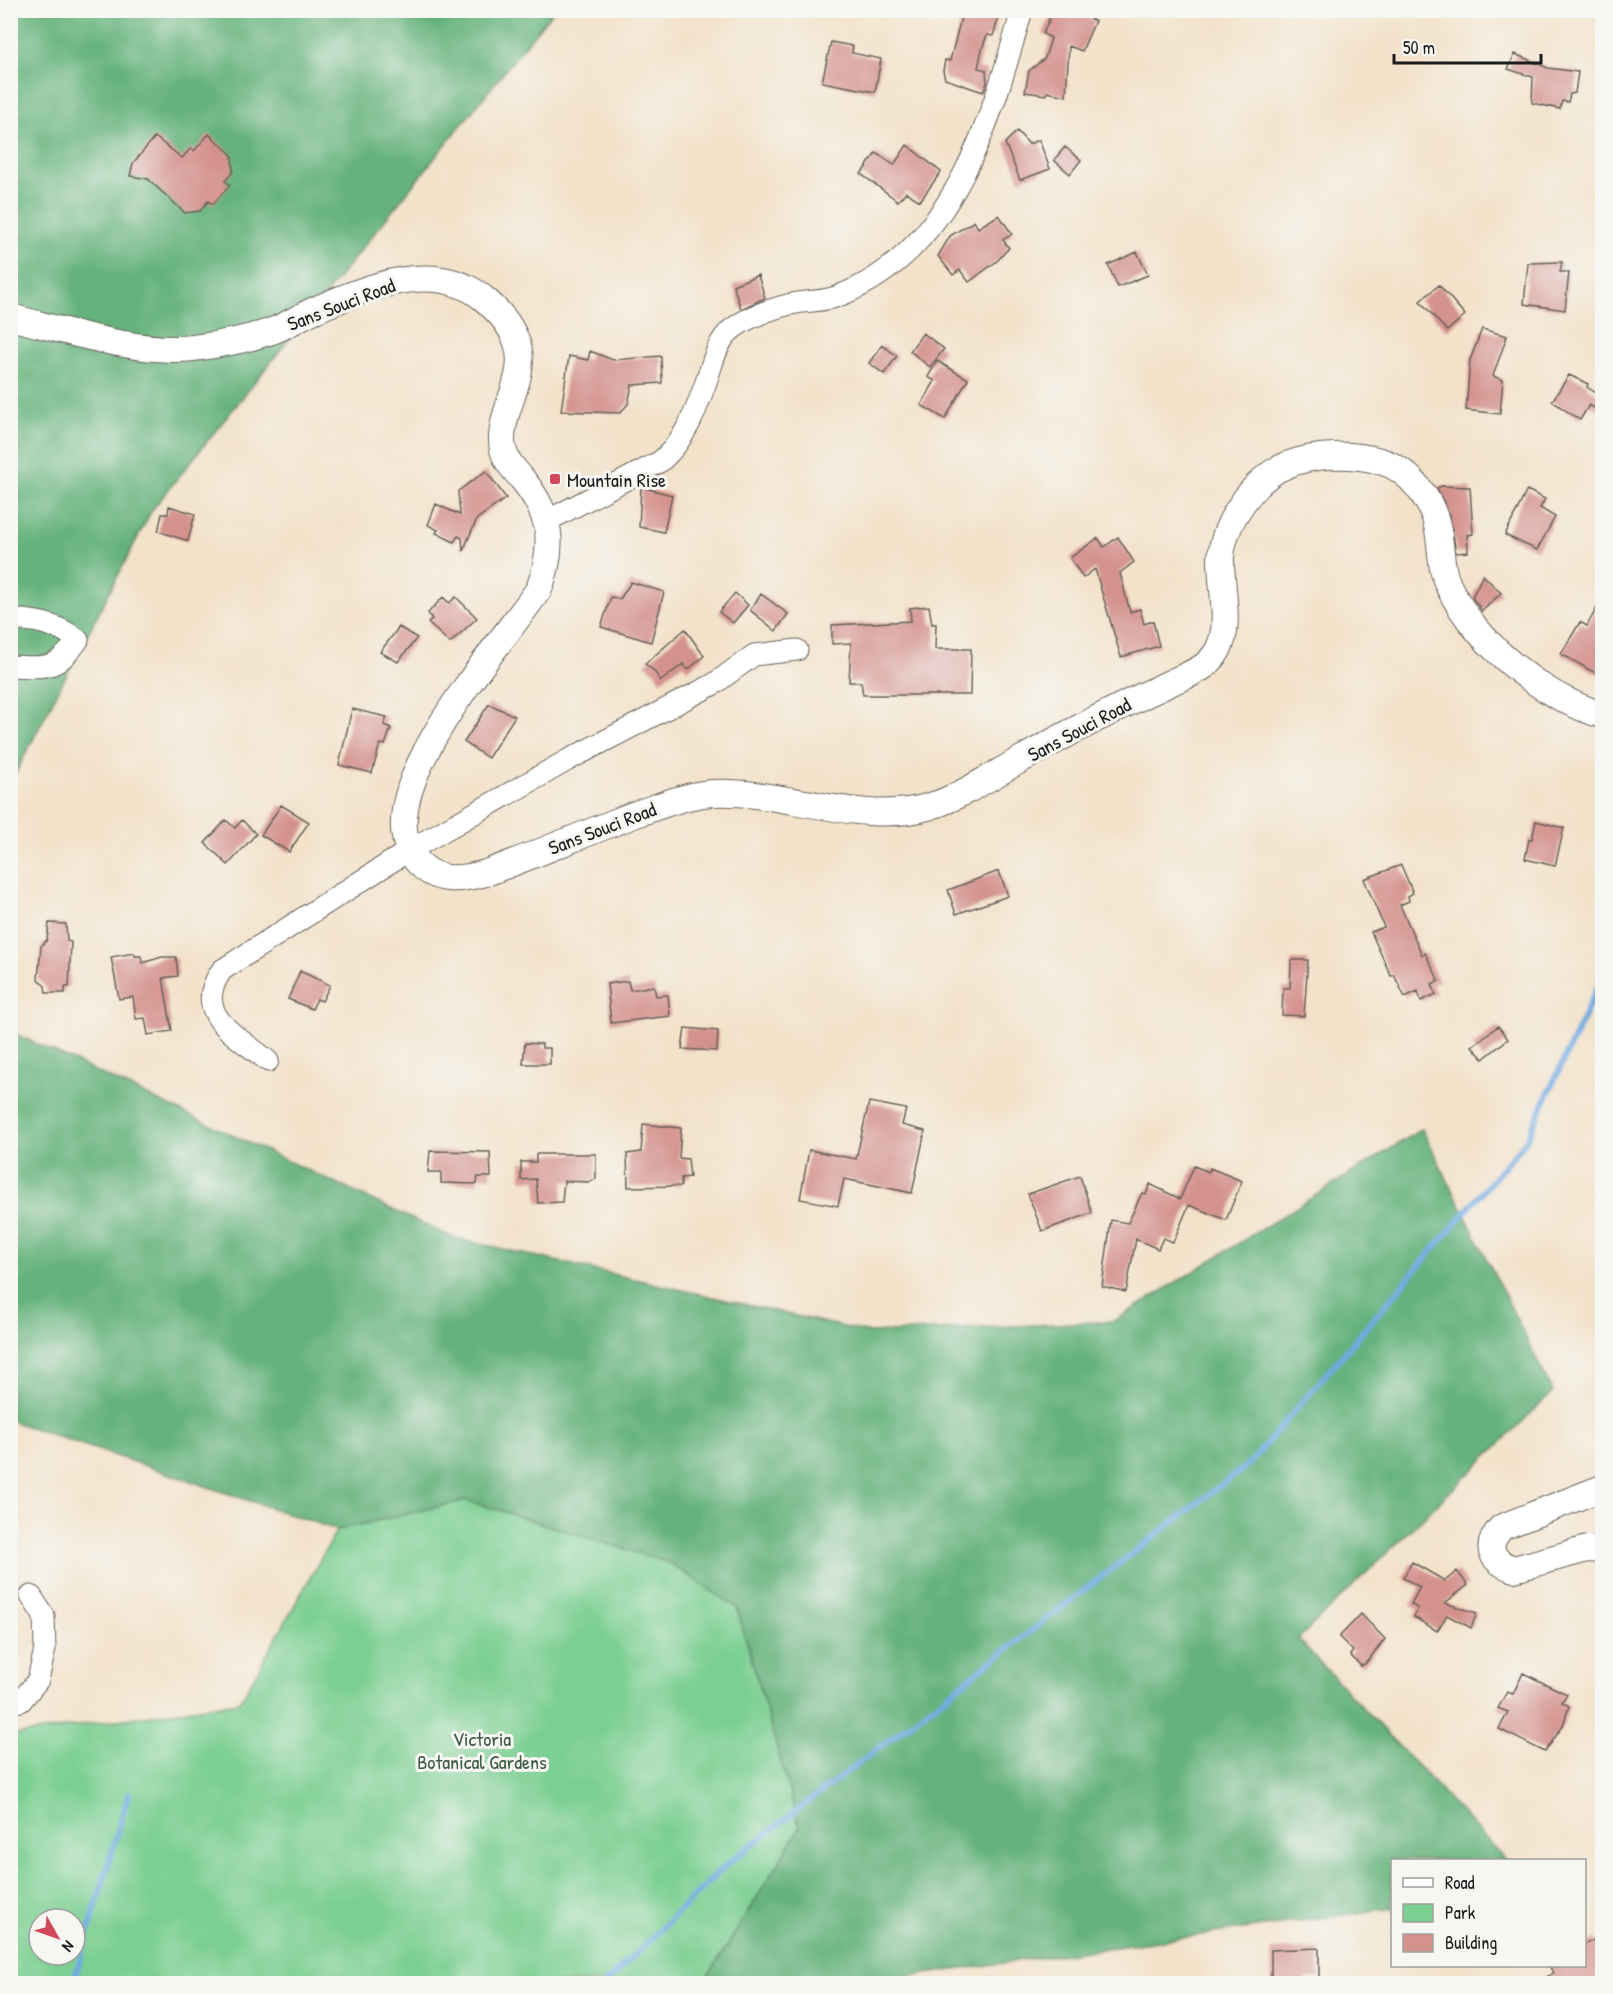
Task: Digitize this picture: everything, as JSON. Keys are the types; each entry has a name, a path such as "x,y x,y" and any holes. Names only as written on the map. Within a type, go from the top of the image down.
{"main road":[{"name":"Sans Souci Road","path":"10,317 134,345 162,349 194,348 272,331 318,308 397,281 429,277 454,280 476,292 502,316 517,342 519,371 504,425 504,455 540,505 547,522 548,565 539,589 438,729 415,776 403,814 402,830 408,851 430,874 460,880 486,873 664,804 710,793 741,793 884,813 932,806 1099,716 1209,664 1223,637 1221,555 1225,532 1241,504 1265,480 1285,465 1311,458 1368,458 1392,465 1411,479 1433,511 1439,531 1442,567 1448,585 1466,616 1489,641 1545,690 1576,707 1602,715"},
{"path":"1602,1488 1502,1527 1493,1537 1491,1546 1493,1556 1502,1565 1514,1569 1587,1549 1602,1550"}],"street":[{"path":"547,522 661,462 677,447 690,424 714,357 727,334 770,310 799,302 818,303 870,282 897,262 933,224 969,166 1006,65 1022,10"},
{"path":"10,621 46,623 64,629 78,640 68,654 50,667 10,666"},
{"path":"268,1061 214,1016 209,995 214,981 222,970 237,958 408,851 568,760 714,684 754,654 797,650"},
{"path":"10,1702 21,1701 38,1680 45,1648 44,1616 31,1596"}],"green space":[{"path":"11,11 553,11 152,510 11,782"},
{"path":"11,1032 451,1237 870,1333 1114,1321 1422,1129 1553,1392 1298,1639 1505,1859 1391,1859 1391,1908 862,1983 704,1983 800,1828 737,1608 670,1563 466,1500 337,1530 11,1421"},
{"name":"Victoria Botanical Gardens","path":"466,1500 670,1563 737,1608 800,1828 704,1983 11,1983 10,1736 240,1702 337,1530"}],"building":[{"path":"963,10 1001,10 993,36 987,35 982,49 978,68 986,70 987,83 983,92 945,79 943,71 945,60 950,61"},
{"path":"1053,10 1072,10 1095,21 1082,51 1069,46 1066,96 1047,92 1046,95 1025,92 1029,71 1045,58 1051,38 1043,34"},
{"path":"831,42 853,46 852,53 881,59 875,92 822,82"},
{"path":"1515,54 1548,68 1578,72 1575,93 1570,94 1568,102 1562,101 1560,109 1532,103 1533,77 1508,69"},
{"path":"1017,131 1029,144 1039,140 1050,169 1020,180 1005,143"},
{"path":"209,134 232,155 233,172 225,181 230,185 213,204 208,201 200,211 185,213 148,179 130,176 133,163 155,137 182,158 191,148 194,151"},
{"path":"907,145 941,172 920,201 906,192 898,201 861,174 876,153 894,165"},
{"path":"1065,147 1081,160 1070,174 1054,160"},
{"path":"999,215 1012,234 1003,240 1009,248 997,261 969,282 960,270 953,275 938,256 950,236 974,221 978,228"},
{"path":"1137,252 1148,275 1118,287 1108,265"},
{"path":"1562,262 1560,272 1569,272 1565,310 1524,304 1528,263"},
{"path":"758,275 765,298 741,309 733,285"},
{"path":"1439,285 1465,315 1447,331 1420,301"},
{"path":"1482,329 1507,336 1493,376 1503,380 1500,414 1466,410 1470,360"},
{"path":"923,333 944,349 930,367 910,351"},
{"path":"882,345 897,356 884,374 869,363"},
{"path":"590,351 613,360 661,356 662,383 632,385 628,404 620,413 561,411 569,356 588,360"},
{"path":"937,361 968,379 945,419 921,405 935,381 928,377"},
{"path":"1569,375 1588,384 1587,387 1602,397 1602,412 1589,405 1580,420 1552,401"},
{"path":"486,471 506,498 477,519 463,551 462,538 458,536 454,542 436,533 438,530 428,525 436,504 460,515 458,491"},
{"path":"1441,486 1470,487 1473,534 1467,535 1468,552 1456,553 1450,515 1437,488"},
{"path":"641,487 672,495 664,532 639,527"},
{"path":"1527,490 1545,499 1540,508 1555,517 1537,550 1505,535"},
{"path":"169,506 195,514 188,541 158,531 162,514 168,514"},
{"path":"1118,537 1134,562 1120,573 1130,612 1140,609 1144,624 1153,621 1159,646 1121,657 1095,569 1083,578 1070,558 1098,538 1104,547"},
{"path":"1483,575 1501,593 1482,611 1472,597"},
{"path":"631,582 664,592 651,642 601,627 611,597 620,599"},
{"path":"735,593 748,605 733,623 719,612"},
{"path":"761,594 788,614 776,631 750,610"},
{"path":"443,597 449,603 456,597 477,618 450,643 428,623 432,619 428,613"},
{"path":"1602,598 1602,665 1597,674 1561,654 1580,622 1587,626"},
{"path":"929,606 932,624 936,624 935,649 971,649 970,695 863,695 861,682 849,682 851,643 832,644 832,625 911,621 910,608"},
{"path":"399,627 417,638 398,662 380,652"},
{"path":"685,629 704,656 688,670 683,664 661,681 645,664"},
{"path":"489,704 515,716 488,758 464,742"},
{"path":"352,709 387,717 384,725 391,728 385,745 380,744 372,773 339,765"},
{"path":"281,805 309,822 289,852 261,835"},
{"path":"226,820 235,828 242,820 256,834 228,865 205,843"},
{"path":"1536,821 1564,828 1555,866 1525,859"},
{"path":"1401,865 1413,893 1408,896 1409,901 1400,905 1422,955 1425,953 1439,981 1432,984 1436,994 1421,1001 1418,991 1405,997 1394,975 1391,976 1371,932 1384,927 1364,879"},
{"path":"999,871 1008,896 956,914 948,890"},
{"path":"49,923 66,924 67,941 71,942 69,987 65,987 65,993 46,993 45,986 38,979 41,946 47,940"},
{"path":"134,953 135,956 141,956 142,963 162,957 176,957 178,976 163,978 172,1031 148,1035 145,1018 136,1019 133,997 119,999 111,957"},
{"path":"1291,960 1308,960 1304,1016 1282,1015 1283,988 1290,988"},
{"path":"300,971 330,985 322,1001 317,999 312,1009 288,999"},
{"path":"628,981 630,990 654,986 656,996 668,995 670,1016 611,1023 607,984"},
{"path":"1498,1026 1508,1039 1483,1059 1472,1046"},
{"path":"685,1028 718,1031 717,1051 682,1049"},
{"path":"525,1043 542,1044 542,1048 550,1048 550,1064 523,1064"},
{"path":"869,1102 906,1109 902,1125 925,1131 912,1193 844,1179 838,1206 800,1199 809,1150 856,1159"},
{"path":"643,1124 681,1128 679,1158 688,1159 690,1177 681,1178 681,1186 628,1187 627,1154 641,1152"},
{"path":"430,1151 490,1152 491,1177 478,1177 477,1184 441,1183 441,1172 428,1172"},
{"path":"536,1154 596,1154 596,1179 589,1182 564,1181 562,1202 538,1203 536,1179 521,1180 521,1162 536,1162"},
{"path":"1194,1166 1209,1172 1210,1168 1242,1181 1226,1220 1189,1205 1173,1242 1163,1238 1158,1249 1136,1239 1126,1292 1102,1286 1111,1220 1128,1223 1142,1193 1146,1194 1150,1184 1180,1199"},
{"path":"1080,1176 1092,1213 1042,1231 1028,1194"},
{"path":"1412,1562 1445,1581 1457,1571 1468,1585 1445,1603 1477,1613 1471,1628 1447,1615 1437,1631 1414,1617 1418,1609 1411,1604 1420,1587 1403,1578"},
{"path":"1361,1614 1385,1639 1361,1666 1350,1655 1353,1651 1339,1637"},
{"path":"1523,1673 1567,1694 1562,1702 1569,1706 1563,1726 1545,1752 1499,1729 1508,1712 1498,1708 1507,1692 1513,1694"},
{"path":"1595,1939 1602,1950 1602,1983 1537,1983 1553,1973 1550,1967 1586,1967 1586,1944"},
{"path":"1319,1948 1319,1979 1305,1979 1305,1983 1271,1983 1271,1950"}],"waterway":[{"path":"605,1984 726,1865 1250,1463 1526,1141 1602,978"},
{"path":"73,1984 129,1793"}],"place":[{"name":"Mountain Rise","path":"555,479"}]}
